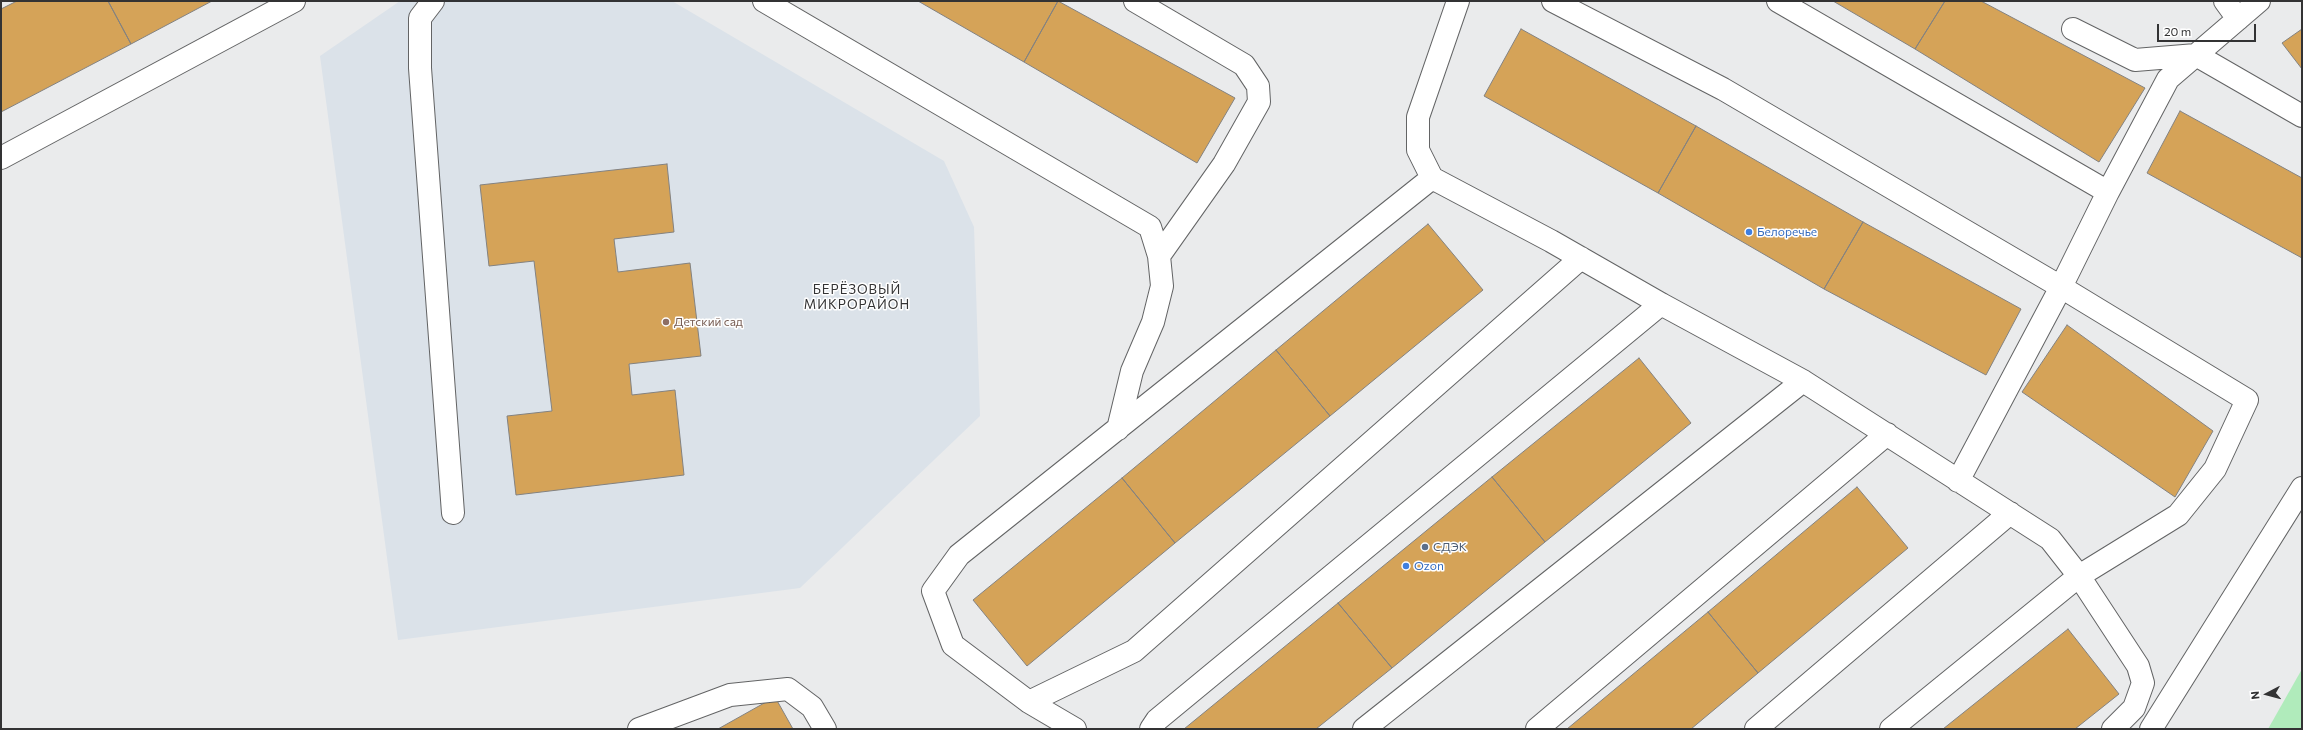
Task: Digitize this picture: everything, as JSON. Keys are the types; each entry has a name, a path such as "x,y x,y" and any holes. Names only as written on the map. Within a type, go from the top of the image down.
{"street":[{"path":"1,158 294,1"},
{"path":"433,1 420,18 420,68 454,513"},
{"path":"764,1 1150,227 1159,256 1162,286 1153,322 1132,371 1118,429"},
{"path":"1135,1 1244,65 1258,86 1259,102 1224,164 1159,256"},
{"path":"1458,1 1418,118 1418,150 1432,178 1581,258 1660,304 1803,381 2050,539 2078,576 2138,666 2143,683 2134,708 2113,729"},
{"path":"1553,1 1723,89 2061,287 2247,400 2215,469 2178,515 2078,576 1891,729"},
{"path":"1778,1 2108,192"},
{"path":"2224,1 2238,19"},
{"path":"1958,481 2061,287 2108,192 2168,79 2259,1"},
{"path":"2074,29 2135,60 2196,55 2302,116"},
{"path":"1075,729 1029,702 953,645 933,591 959,555 1432,178"},
{"path":"1029,702 1134,651 1581,258"},
{"path":"1150,729 1157,720 1660,304"},
{"path":"1364,729 1803,381"},
{"path":"1537,729 1887,434"},
{"path":"2151,729 2302,488"},
{"path":"1756,729 2010,513"},
{"path":"639,729 730,695 788,689 812,707 825,729"}],"shaded area":[{"name":"Детский сад","path":"400,1 672,1 944,161 974,227 980,416 800,588 398,640 320,56"}],"green space":[{"path":"2302,669 2302,729 2268,729"}],"building":[{"path":"17,1 108,1 131,44 1,112 1,9"},
{"path":"108,1 212,1 131,44"},
{"path":"918,1 1058,1 1024,62"},
{"path":"1058,1 1235,98 1197,163 1024,62"},
{"path":"1833,1 1945,1 1915,49"},
{"path":"1945,1 1981,1 2145,88 2099,162 1915,49"},
{"path":"1521,29 1696,126 1658,193 1484,96"},
{"path":"2302,29 2302,69 2282,43"},
{"path":"2180,111 2302,178 2302,258 2147,173"},
{"path":"1696,126 1863,222 1824,289 1658,193"},
{"path":"667,164 674,232 614,239 618,272 690,263 701,356 629,364 632,395 675,390 684,475 516,495 507,416 552,411 534,261 489,266 480,185"},
{"path":"1863,222 2021,309 1986,375 1824,289"},
{"path":"1428,224 1483,290 1330,416 1276,350"},
{"path":"2067,325 2213,431 2175,497 2022,392"},
{"path":"1276,350 1330,416 1175,543 1122,478"},
{"path":"1639,358 1691,423 1545,542 1492,477"},
{"path":"1492,477 1545,542 1392,668 1338,603"},
{"path":"1122,478 1175,543 1027,666 973,600"},
{"path":"1857,487 1908,548 1758,673 1708,612"},
{"path":"1338,603 1392,668 1316,729 1184,729"},
{"path":"1708,612 1758,673 1691,729 1567,729"},
{"path":"2068,629 2119,694 2075,729 1943,729"},
{"path":"775,697 793,729 718,729"}],"place":[{"name":"Белоречье","path":"1749,232"},
{"name":"Детский сад","path":"666,322"},
{"name":"СДЭК","path":"1425,547"},
{"name":"Ozon","path":"1406,566"}],"district":[{"name":"БЕРЁЗОВЫЙ МИКРОРАЙОН","path":"857,298"}]}
